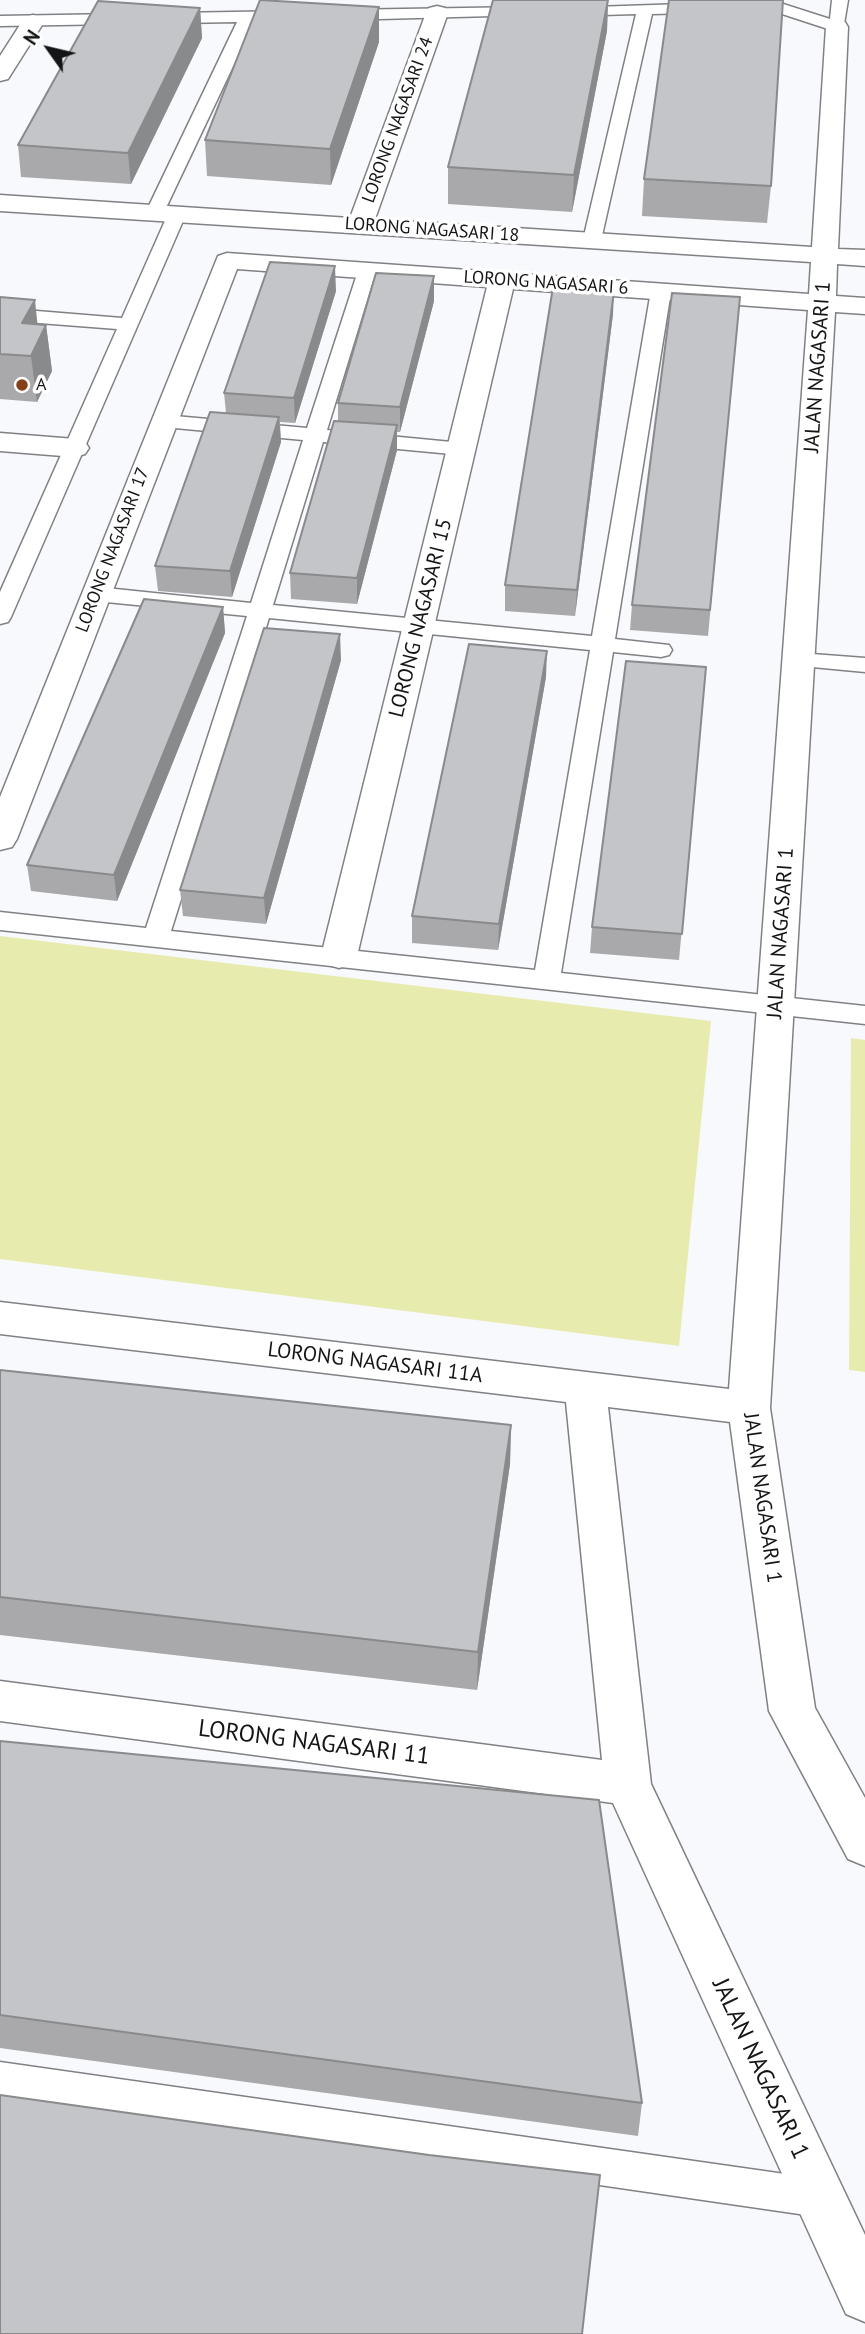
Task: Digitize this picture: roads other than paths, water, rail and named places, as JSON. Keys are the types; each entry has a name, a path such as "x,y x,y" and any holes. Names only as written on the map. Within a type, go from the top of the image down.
{"street":[{"name":"LORONG NAGASARI 24","path":"360,226 437,13"},
{"path":"0,74 33,22"},
{"name":"JALAN NAGASARI 1","path":"837,27 825,256 749,1408 792,1711 865,1844"},
{"name":"LORONG NAGASARI 18","path":"0,202 865,258"},
{"name":"LORONG NAGASARI 6","path":"227,261 865,306"},
{"name":"LORONG NAGASARI 17","path":"0,839 227,261"},
{"name":"LORONG NAGASARI 15","path":"340,956 502,280"},
{"path":"0,442 75,448"},
{"name":"LORONG NAGASARI 11A","path":"0,1318 749,1408"},
{"name":"JALAN NAGASARI 1","path":"585,1389 628,1784 865,2295"},
{"name":"LORONG NAGASARI 11","path":"0,1701 628,1784"}],"lane":[{"name":"JALAN NAGASARI 1","path":"837,27 840,0"},
{"path":"329,16 774,6 837,27"},
{"path":"592,240 645,9"},
{"path":"0,21 302,16"},
{"path":"0,617 129,324 166,213 248,17"},
{"path":"156,938 367,271"},
{"path":"547,979 661,291"},
{"path":"0,314 129,324"},
{"path":"164,421 462,449"},
{"path":"96,594 661,650"},
{"path":"799,660 865,665"},
{"path":"0,921 865,1015"},
{"path":"0,2080 820,2198"}],"place":[{"name":"A","path":"22,385"}]}
